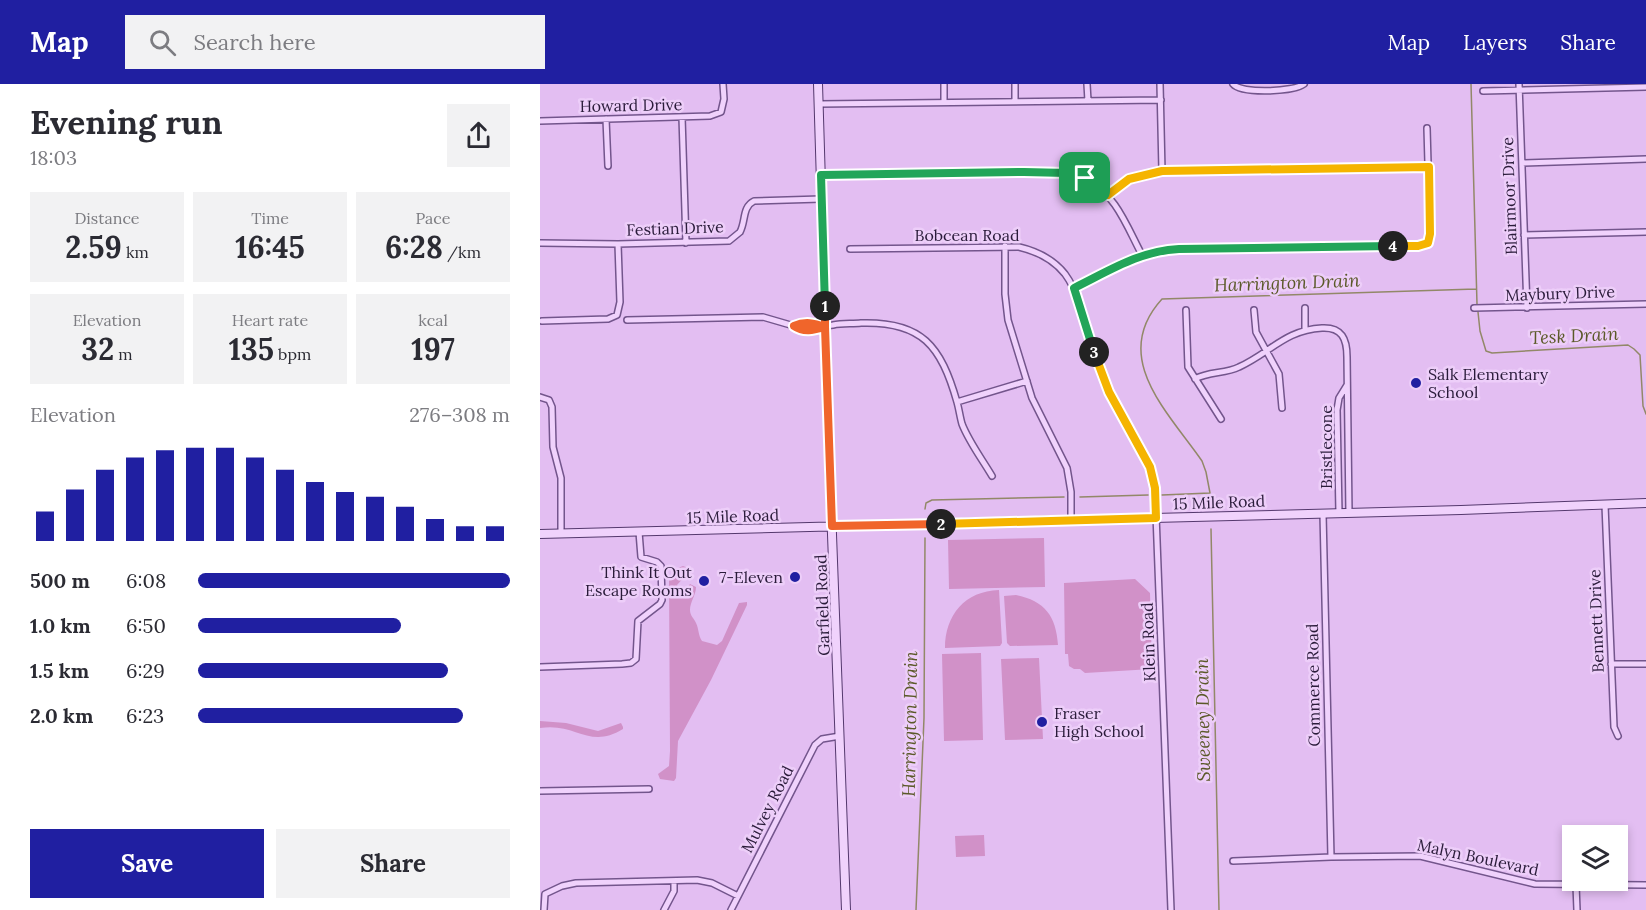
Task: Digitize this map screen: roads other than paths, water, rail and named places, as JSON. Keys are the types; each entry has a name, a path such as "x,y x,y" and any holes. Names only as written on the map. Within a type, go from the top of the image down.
{"main road":[{"name":"Garfield Road","path":"818,84 846,910"},
{"name":"15 Mile Road","path":"540,534 1323,514 1646,503"}],"street":[{"name":"Howard Drive","path":"540,121 710,116 721,112 724,99 723,84"},
{"path":"944,84 944,102"},
{"path":"1015,84 1015,101"},
{"path":"1087,84 1088,101"},
{"path":"1160,84 1162,171"},
{"path":"1234,85 1242,90 1267,90 1295,89 1303,84"},
{"path":"1483,91 1519,87 1646,87"},
{"name":"Blairmoor Drive","path":"1519,87 1527,308"},
{"path":"819,104 1161,100"},
{"path":"682,117 686,243"},
{"path":"606,119 608,166"},
{"path":"1074,288 1142,255 1156,251 1418,246 1428,243 1430,234 1427,128"},
{"path":"1522,163 1646,159"},
{"path":"1108,195 1129,179 1162,171 1429,167"},
{"path":"821,175 1067,173 1085,178 1108,195 1123,217 1142,255"},
{"name":"Festian Drive","path":"540,243 686,243 734,239 743,227 748,204 754,201 821,199"},
{"path":"1524,236 1646,232"},
{"path":"542,321 608,319 617,315 620,302 618,244"},
{"path":"1005,246 1006,310 1026,381 1037,410 1067,468 1071,492 1071,520"},
{"name":"Bobcean Road","path":"850,249 1005,246 1026,248 1040,254 1061,270 1074,288 1101,375 1152,472 1156,518"},
{"name":"Maybury Drive","path":"1474,308 1646,304"},
{"path":"1305,308 1305,330"},
{"path":"1186,310 1188,367 1221,419"},
{"path":"1254,310 1256,332 1279,374 1282,408"},
{"path":"627,320 763,317 794,326 801,323 812,323 825,327 834,324 872,323 903,327 915,332 942,362 968,436 992,476"},
{"name":"Bristlecone","path":"1195,379 1207,374 1237,369 1291,335 1305,330 1332,328 1342,333 1347,344 1349,513"},
{"path":"957,402 1026,381"},
{"name":"Bristlecone","path":"1339,513 1337,410 1339,398 1348,383"},
{"path":"540,397 549,400 552,407 553,447 561,478 561,534"},
{"name":"Bennett Drive","path":"1605,505 1614,727 1618,736"},
{"name":"Commerce Road","path":"1323,514 1331,857"},
{"name":"Klein Road","path":"1156,518 1171,910"},
{"path":"540,667 631,663 637,656 638,621 662,600 661,566 657,562 641,557 639,532"},
{"path":"1611,664 1646,664"},
{"name":"Mulvey Road","path":"731,910 815,745 824,738 840,736"},
{"path":"540,791 650,789"},
{"name":"Malyn Boulevard","path":"1233,861 1420,856 1528,883 1562,884"},
{"path":"664,910 674,891 674,880"},
{"path":"544,910 544,896 549,891 569,884 705,881 738,896"},
{"name":"Malyn Boulevard","path":"1628,885 1646,885"},
{"path":"1576,891 1577,910"}],"waterway":[{"name":"Harrington Drain","path":"1471,84 1477,304"},
{"name":"Harrington Drain","path":"1162,495 1210,493 1202,461 1160,404 1142,363 1141,342 1147,321 1162,299 1476,289"},
{"name":"Tesk Drain","path":"1478,312 1480,331 1486,351 1492,353 1628,345 1640,355 1643,406 1646,414"},
{"name":"Harrington Drain","path":"1080,497 1148,495"},
{"name":"Harrington Drain","path":"925,509 926,503 932,500 1064,497"},
{"name":"Sweeney Drain","path":"1211,529 1219,910"},
{"name":"Harrington Drain","path":"916,910 924,718 925,538"}],"place":[{"name":"Salk Elementary School","path":"1416,383"},
{"name":"7-Eleven","path":"795,577"},
{"name":"Think It Out Escape Rooms","path":"704,581"},
{"name":"Fraser High School","path":"1042,722"}]}
